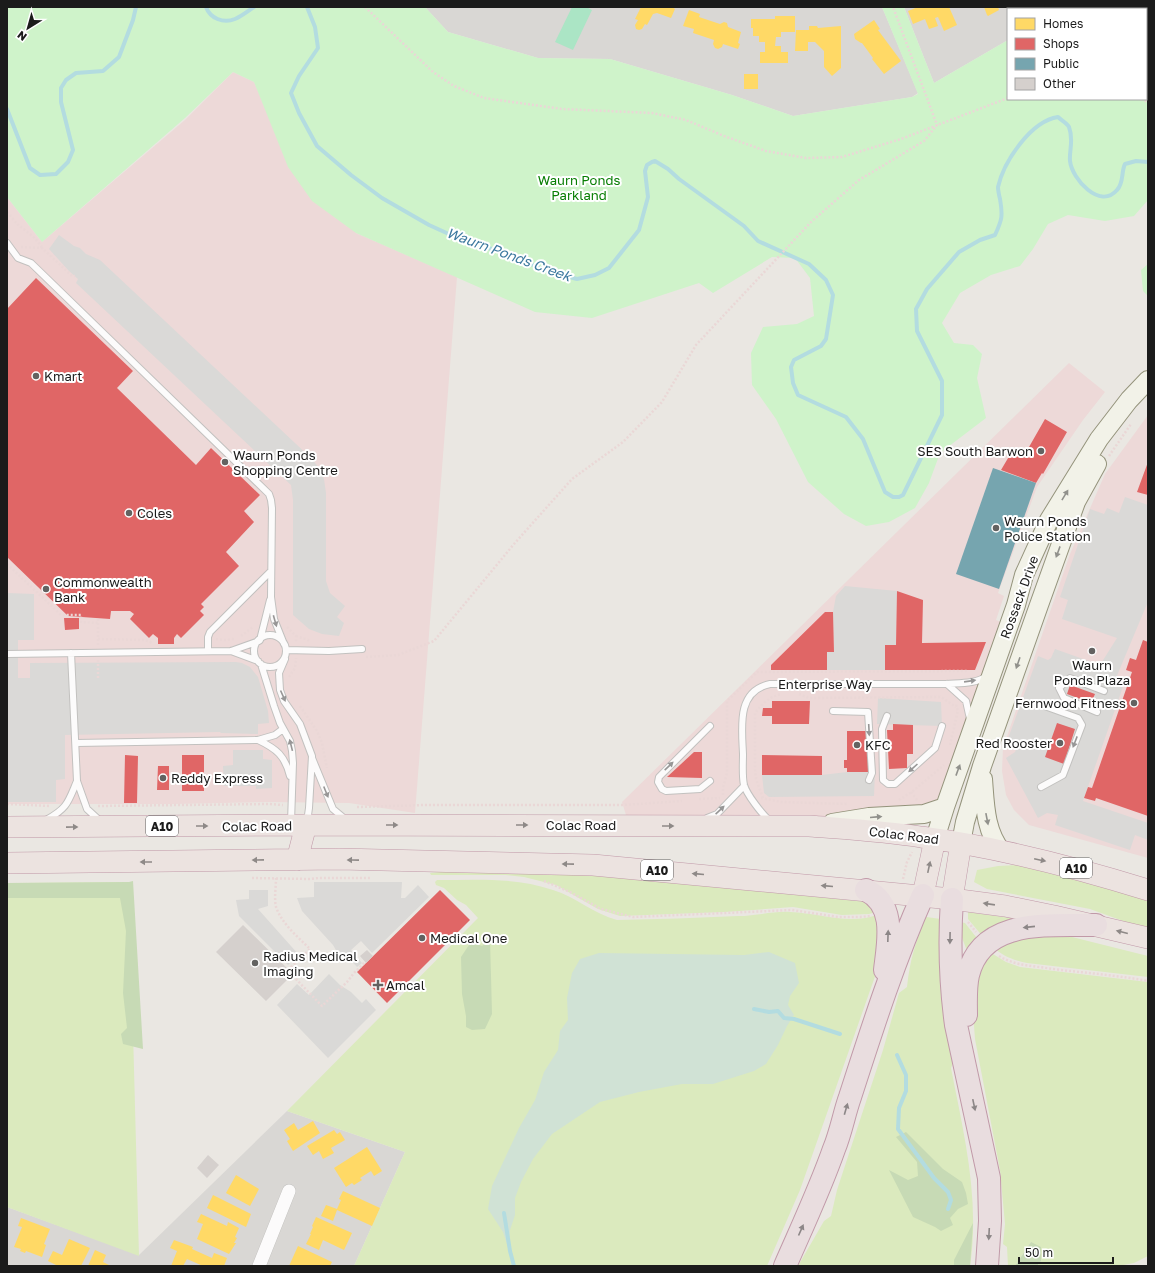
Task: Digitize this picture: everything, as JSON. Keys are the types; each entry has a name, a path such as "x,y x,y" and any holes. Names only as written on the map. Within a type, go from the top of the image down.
{"highway":[{"name":"Colac Road","path":"7,827 108,826 352,816 689,826 809,826 874,831 961,843 1059,864 1146,888"},
{"path":"296,819 297,860"},
{"path":"785,1266 816,1196 835,1148 881,1003 923,895 935,839"},
{"path":"961,843 952,908 951,985 956,1025 989,1178 990,1221 987,1266"},
{"name":"A10","path":"7,863 339,859 593,864 923,895 952,908 1006,906 1096,925 1148,938"},
{"path":"866,890 878,898 885,911 888,924 888,940 881,1003"},
{"path":"965,1067 967,979 974,959 986,944 998,935 1028,927 1096,925"}],"main road":[{"name":"Rossack Drive","path":"961,843 965,822 982,766 1076,502 1118,421 1148,380"},
{"name":"Rossack Drive","path":"935,839 1011,620 1024,575 1049,520 1099,439 1148,390"},
{"path":"1011,620 1031,626"},
{"path":"982,766 987,821 994,840 1002,852"},
{"path":"809,826 868,817 924,814 945,807"}],"street":[{"path":"259,1266 289,1191"}],"lane":[{"path":"7,243 18,258 31,263 267,492 271,500 272,508 270,597 255,651 274,706 283,729 290,741 293,763 292,784"},
{"path":"208,651 208,637 210,633 271,571"},
{"path":"270,597 274,619 286,650 285,659 279,673 280,690 284,700 300,724 334,809 340,815 352,816"},
{"path":"7,654 232,651 265,637 273,636 278,638 284,644"},
{"path":"286,650 329,651 362,649"},
{"path":"232,651 266,667 278,665 285,659"},
{"path":"71,653 77,781 86,809 108,826"},
{"name":"Enterprise Way","path":"775,826 761,813 744,786 741,722 743,708 747,700 763,686 770,684 946,684 982,679 992,673"},
{"path":"1097,712 1064,698 1059,688 1070,678 1104,691"},
{"path":"946,684 966,701 973,728"},
{"path":"1039,704 1078,718 1082,725 1063,775 1041,787"},
{"path":"833,711 868,712 872,773 869,780"},
{"path":"887,716 882,729 883,780 888,784 895,784 935,748 942,726"},
{"path":"710,726 659,776 658,782 662,790 666,791 700,790 710,780"},
{"path":"76,743 258,740 275,736 283,729"},
{"path":"258,740 272,747 282,756 287,764 292,784 296,819"},
{"path":"296,819 309,808 312,756"},
{"path":"33,827 63,809 68,802 77,781"},
{"path":"689,826 717,814 744,786"}],"path":[{"path":"365,7 432,72 454,86 484,98 562,109 652,113 686,120 766,151 806,158 842,157 901,139 1007,98"},
{"path":"892,7 937,125"},
{"path":"352,650 363,658 398,655 434,641 514,544 572,479 623,442 662,402 696,345 811,222 859,180 924,141 937,125"},
{"path":"7,212 14,218 17,224 38,241 42,248 72,276 75,276"},
{"path":"12,251 20,247 42,248"},
{"path":"8,566 61,615 81,615 81,622 98,623 98,618"},
{"path":"296,636 312,641"},
{"path":"98,638 145,640"},
{"path":"766,671 972,671"},
{"path":"964,682 968,672"},
{"path":"949,750 958,710 956,707 959,695"},
{"path":"896,802 913,791 945,764"},
{"path":"692,800 733,797"},
{"path":"751,797 781,802 854,804"},
{"path":"352,816 424,805 623,805 684,800"},
{"path":"7,804 54,806 63,809"},
{"path":"86,809 93,806 269,804 296,819"},
{"path":"245,878 374,878"},
{"path":"276,878 277,908 287,924 310,949 289,969"},
{"path":"543,881 570,892 601,909 633,917 792,910 838,917 860,917 870,916 885,911"},
{"path":"952,908 966,920 986,944 1000,956 1020,964 1148,980"},
{"path":"293,976 322,1006 365,962"}],"shaded area":[{"path":"425,7 882,7 918,93 912,97 793,116 732,95 610,59 538,58 448,32"},
{"path":"904,7 1148,7 1148,62 1147,8 1007,8 1007,41 934,83"},
{"name":"Waurn Ponds Shopping Centre","path":"233,72 254,82 269,116 356,233 457,277 415,813 349,803 268,802 173,804 7,804 7,197 42,242 185,120"},
{"path":"59,235 74,246 80,248 86,254 100,260 312,459 319,468 324,479 326,493 326,581 330,593 345,606 337,617 344,623 339,636 322,634 309,629 293,615 293,500 291,485 76,283 78,279 49,249"},
{"path":"1069,363 1105,392 1083,420 1037,487 998,593 1004,596 996,620 1009,625 945,807 928,813 629,825 622,802"},
{"name":"Waurn Ponds Plaza","path":"1148,415 1148,858 1029,825 1014,810 1006,795 1002,771 1003,748 1070,554 1105,474"},
{"name":"Waurn Ponds Plaza","path":"1125,497 1148,505 1148,604 1116,678 1125,681 1083,801 1148,823 1148,840 1135,835 1130,850 1055,825 1058,815 1047,813 1038,818 1006,758 1015,752 1017,747 1006,744 1038,656 1048,660 1051,658 1055,649 1100,665 1117,638 1062,619 1068,600 1060,597 1090,509 1104,514 1107,508 1119,513"},
{"path":"845,586 897,591 896,645 885,645 885,670 827,670 827,652 834,651 833,612 836,596"},
{"path":"7,593 34,594 34,640 18,640 18,678 30,678 30,663 242,663 250,667 258,677 268,711 269,723 258,724 258,734 220,732 65,735 65,779 56,780 56,802 7,802"},
{"path":"878,698 941,702 942,726 877,724"},
{"path":"233,750 263,750 263,759 272,760 272,788 256,789 256,786 224,786 223,766 233,765"},
{"path":"847,772 875,772 874,796 769,797 764,793 762,775 822,775"},
{"path":"314,882 402,882 401,898 405,898 418,885 429,897 372,953 361,941 351,950 362,963 357,967 346,955 341,959 333,945 302,911 297,898 314,897"},
{"path":"249,890 268,890 268,906 258,909 299,955 288,965 239,916 236,900 249,899"},
{"path":"329,974 362,1003 366,999 376,1010 328,1058 277,1005 297,984 309,995"},
{"path":"287,1111 405,1152 354,1266 7,1266 7,1207 139,1255"}],"green space":[{"name":"Waurn Ponds Parkland","path":"7,7 425,7 448,32 538,58 610,59 732,95 793,116 912,97 918,94 882,7 904,7 934,83 1007,41 1007,100 1147,100 1148,62 1148,200 1134,216 1105,221 1068,215 1048,224 1033,249 1020,266 991,275 960,293 942,323 954,343 973,345 982,354 977,378 986,418 940,453 929,483 915,508 889,522 866,526 844,514 808,482 776,419 752,385 751,353 763,327 797,324 814,316 810,278 795,258 772,257 713,293 699,283 592,318 535,312 356,233 312,201 288,167 254,82 233,72 185,118 42,242 7,197"},
{"path":"572,7 586,7 592,10 573,50 555,42"},
{"path":"1148,264 1148,296 1143,291 1141,270"},
{"path":"1018,865 1148,897 1148,930 1090,909 987,889 974,882 977,870 998,866"},
{"path":"462,870 599,875 868,902 876,912 869,914 842,915 793,907 725,912 620,916 598,909 556,885 524,877 506,875 431,875 430,873"},
{"path":"437,880 496,880 539,886 561,893 601,914 617,920 744,916 784,912 857,919 880,914 879,965 800,1190 767,1266 354,1266 405,1152 287,1111 478,918 466,905 457,900 444,888 436,885 435,882"},
{"path":"133,881 143,1049 123,1044 121,1034 127,1028 123,993 126,931 120,898 7,898 7,883"},
{"path":"129,882 139,1256 7,1207 7,883"},
{"path":"968,912 1017,919 984,938 968,919"},
{"path":"926,917 941,919 953,1063 951,1068 965,1142 972,1191 973,1241 970,1266 798,1266 824,1221 831,1216 837,1190 883,1050 899,993 907,987 914,952"},
{"path":"960,922 965,923 980,942 969,956 959,930"},
{"path":"1056,933 1148,956 1148,977 1027,963 1008,957 992,946 997,943"},
{"path":"490,939 492,1014 485,1029 472,1030 466,1027 466,1016 462,994 461,957 471,942 482,946"},
{"path":"988,951 1006,962 1020,967 1148,982 1148,1256 1134,1263 1118,1266 1037,1266 1041,1261 1031,1242 1015,1266 1008,1266 1007,1247 1003,1244 1005,1224 1000,1170 975,1039 971,985"},
{"path":"769,952 795,963 799,983 790,996 788,1005 794,1015 766,1064 754,1071 713,1084 682,1084 639,1092 600,1102 552,1134 533,1159 521,1182 515,1198 515,1215 510,1230 509,1243 514,1266 503,1232 488,1209 492,1186 519,1128 535,1100 544,1072 558,1050 560,1031 568,1020 567,998 572,973 580,959 599,953 744,955"},
{"path":"906,1132 943,1169 962,1182 966,1193 968,1204 958,1209 950,1218 953,1225 941,1231 913,1217 889,1170 908,1180 918,1176 917,1162 896,1137"},
{"path":"973,1223 970,1266 954,1266 954,1260"},
{"path":"1031,1242 1041,1247 1041,1261 1037,1266 1015,1266"}],"building: Homes":[{"path":"641,7 672,7 675,9 671,18 657,13 653,14 647,25 645,24 642,29 639,30 636,29 635,25 638,20 635,19"},
{"path":"918,7 949,7 957,25 944,31 938,17 935,18 938,26 929,29 925,19 913,24 908,11"},
{"path":"984,7 998,7 999,10 988,16"},
{"path":"689,10 700,14 699,17 720,24 724,22 727,23 728,27 741,32 738,49 723,44 722,47 718,49 715,48 713,44 714,40 693,33 694,29 683,26"},
{"path":"775,16 795,16 795,32 781,32 781,37 776,37 775,46 781,46 781,52 788,52 788,63 760,63 760,52 765,52 765,42 759,42 759,36 753,36 751,19 775,19"},
{"path":"1148,18 1147,40 1147,20"},
{"path":"874,20 880,29 878,30 901,61 884,74 862,43 855,39 854,34"},
{"path":"809,26 817,26 818,28 841,26 841,68 832,76 824,67 824,51 815,42 808,42 808,51 795,51 796,30 809,30"},
{"path":"744,74 758,74 758,89 744,89"},
{"path":"313,1121 320,1133 293,1151 287,1141 290,1139 284,1130 294,1123 298,1130"},
{"path":"334,1130 337,1134 340,1132 345,1140 331,1148 334,1153 323,1159 319,1151 313,1155 307,1146"},
{"path":"367,1147 382,1171 374,1176 371,1171 360,1178 362,1180 354,1185 352,1183 346,1187 334,1168"},
{"path":"236,1175 259,1189 250,1206 226,1193"},
{"path":"343,1191 380,1208 372,1226 337,1210 333,1221 321,1216 326,1205 337,1209 341,1200 339,1199"},
{"path":"213,1195 251,1214 246,1227 207,1208"},
{"path":"201,1214 227,1226 228,1222 239,1228 235,1237 237,1238 234,1243 236,1243 229,1254 197,1239 203,1224 197,1222"},
{"path":"316,1217 352,1233 344,1250 323,1240 319,1250 306,1244 311,1234 312,1226"},
{"path":"21,1218 50,1229 44,1244 46,1245 42,1257 26,1251 25,1253 20,1251 21,1249 14,1247 22,1227 18,1226"},
{"path":"69,1239 90,1248 81,1266 58,1266 48,1261 53,1251 62,1255"},
{"path":"174,1240 193,1247 192,1249 212,1258 214,1253 227,1258 224,1266 203,1266 187,1259 183,1266 171,1266 177,1251 170,1248"},
{"path":"298,1246 332,1262 330,1266 289,1266"},
{"path":"95,1250 106,1255 103,1262 111,1266 88,1266"}],"building: Shops":[{"path":"36,278 133,371 117,388 196,465 211,448 260,495 244,511 254,522 226,552 239,566 201,604 204,607 200,611 204,615 181,638 177,634 174,638 174,644 158,644 158,638 153,634 149,638 130,619 134,614 130,611 111,611 110,619 68,616 7,557 7,309"},
{"name":"SES South Barwon","path":"1045,419 1067,432 1043,474 1042,473 1036,483 1001,470 1014,448 1025,454"},
{"path":"1148,462 1148,495 1137,492"},
{"path":"897,591 923,600 922,643 986,642 975,670 885,670 885,645 896,645"},
{"path":"825,612 833,612 834,652 827,652 827,670 771,670 771,665"},
{"path":"64,618 79,618 79,629 65,630"},
{"path":"1143,640 1148,642 1148,816 1096,798 1095,801 1084,798 1088,787 1092,788 1132,672 1126,670 1130,658 1136,660"},
{"path":"1070,685 1095,694 1091,703 1067,694"},
{"path":"772,701 810,701 809,724 772,724 772,716 762,716 763,708 772,708"},
{"name":"Red Rooster","path":"1057,723 1075,729 1064,764 1045,757"},
{"path":"893,724 913,725 913,754 907,754 907,768 889,769 887,730 893,730"},
{"name":"KFC","path":"847,731 868,731 868,772 847,772 847,768 844,768 844,760 847,760"},
{"path":"694,752 702,752 702,778 667,777"},
{"path":"125,755 138,756 137,803 124,803"},
{"path":"182,755 204,755 204,791 182,791"},
{"path":"762,755 822,756 822,775 762,775"},
{"name":"Reddy Express","path":"158,766 169,766 169,790 157,790"},
{"name":"Medical One","path":"440,890 470,920 387,1003 357,972"}],"building: Public":[{"name":"Waurn Ponds Police Station","path":"993,468 1036,483 999,589 956,574"}],"building: Other":[{"name":"Radius Medical Imaging","path":"243,925 293,974 266,1001 216,952"},
{"path":"367,950 373,956 366,963 360,956"},
{"path":"208,1155 219,1165 207,1178 197,1168"}],"waterway":[{"name":"Waurn Ponds Creek","path":"7,109 30,168 40,175 56,174 68,162 73,150 61,102 61,88 66,80 76,73 103,71 119,57 133,20 136,7"},
{"name":"Waurn Ponds Creek","path":"206,7 214,17 226,21 238,18 254,7"},
{"name":"Waurn Ponds Creek","path":"307,7 315,27 318,48 299,76 291,93 299,113 317,146 351,175 382,198 429,225 451,235 509,255 547,271 577,279 595,275 609,268 639,230 648,197 645,171 647,165 655,161 668,169 679,179 744,226 758,241 809,264 826,280 833,295 826,339 821,346 794,360 791,367 793,383 798,395 846,417 863,439 885,492 893,497 903,495 942,415 942,381 917,331 916,309 927,289 959,252 980,240 995,235 1002,214 998,187 1006,166 1020,144 1038,126 1048,120 1058,117 1069,127 1071,141 1070,161 1076,176 1088,190 1103,196 1110,195 1117,190 1122,181 1125,164 1136,161 1148,162"},
{"path":"754,1009 769,1012 778,1011 784,1018 794,1019 840,1034"},
{"path":"897,1055 906,1075 906,1091 899,1108 898,1129 934,1178 948,1192 951,1200 948,1209"},
{"path":"504,1213 514,1266"}],"place":[{"name":"Kmart","path":"36,376"},
{"name":"SES South Barwon","path":"1041,451"},
{"name":"Waurn Ponds Shopping Centre","path":"225,462"},
{"name":"Coles","path":"129,513"},
{"name":"Waurn Ponds Police Station","path":"996,528"},
{"name":"Commonwealth Bank","path":"46,589"},
{"name":"Waurn Ponds Plaza","path":"1092,651"},
{"name":"Fernwood Fitness","path":"1134,703"},
{"name":"Red Rooster","path":"1060,743"},
{"name":"KFC","path":"857,745"},
{"name":"Reddy Express","path":"163,778"},
{"name":"Medical One","path":"422,938"},
{"name":"Radius Medical Imaging","path":"255,963"},
{"name":"Amcal","path":"378,985"}]}
